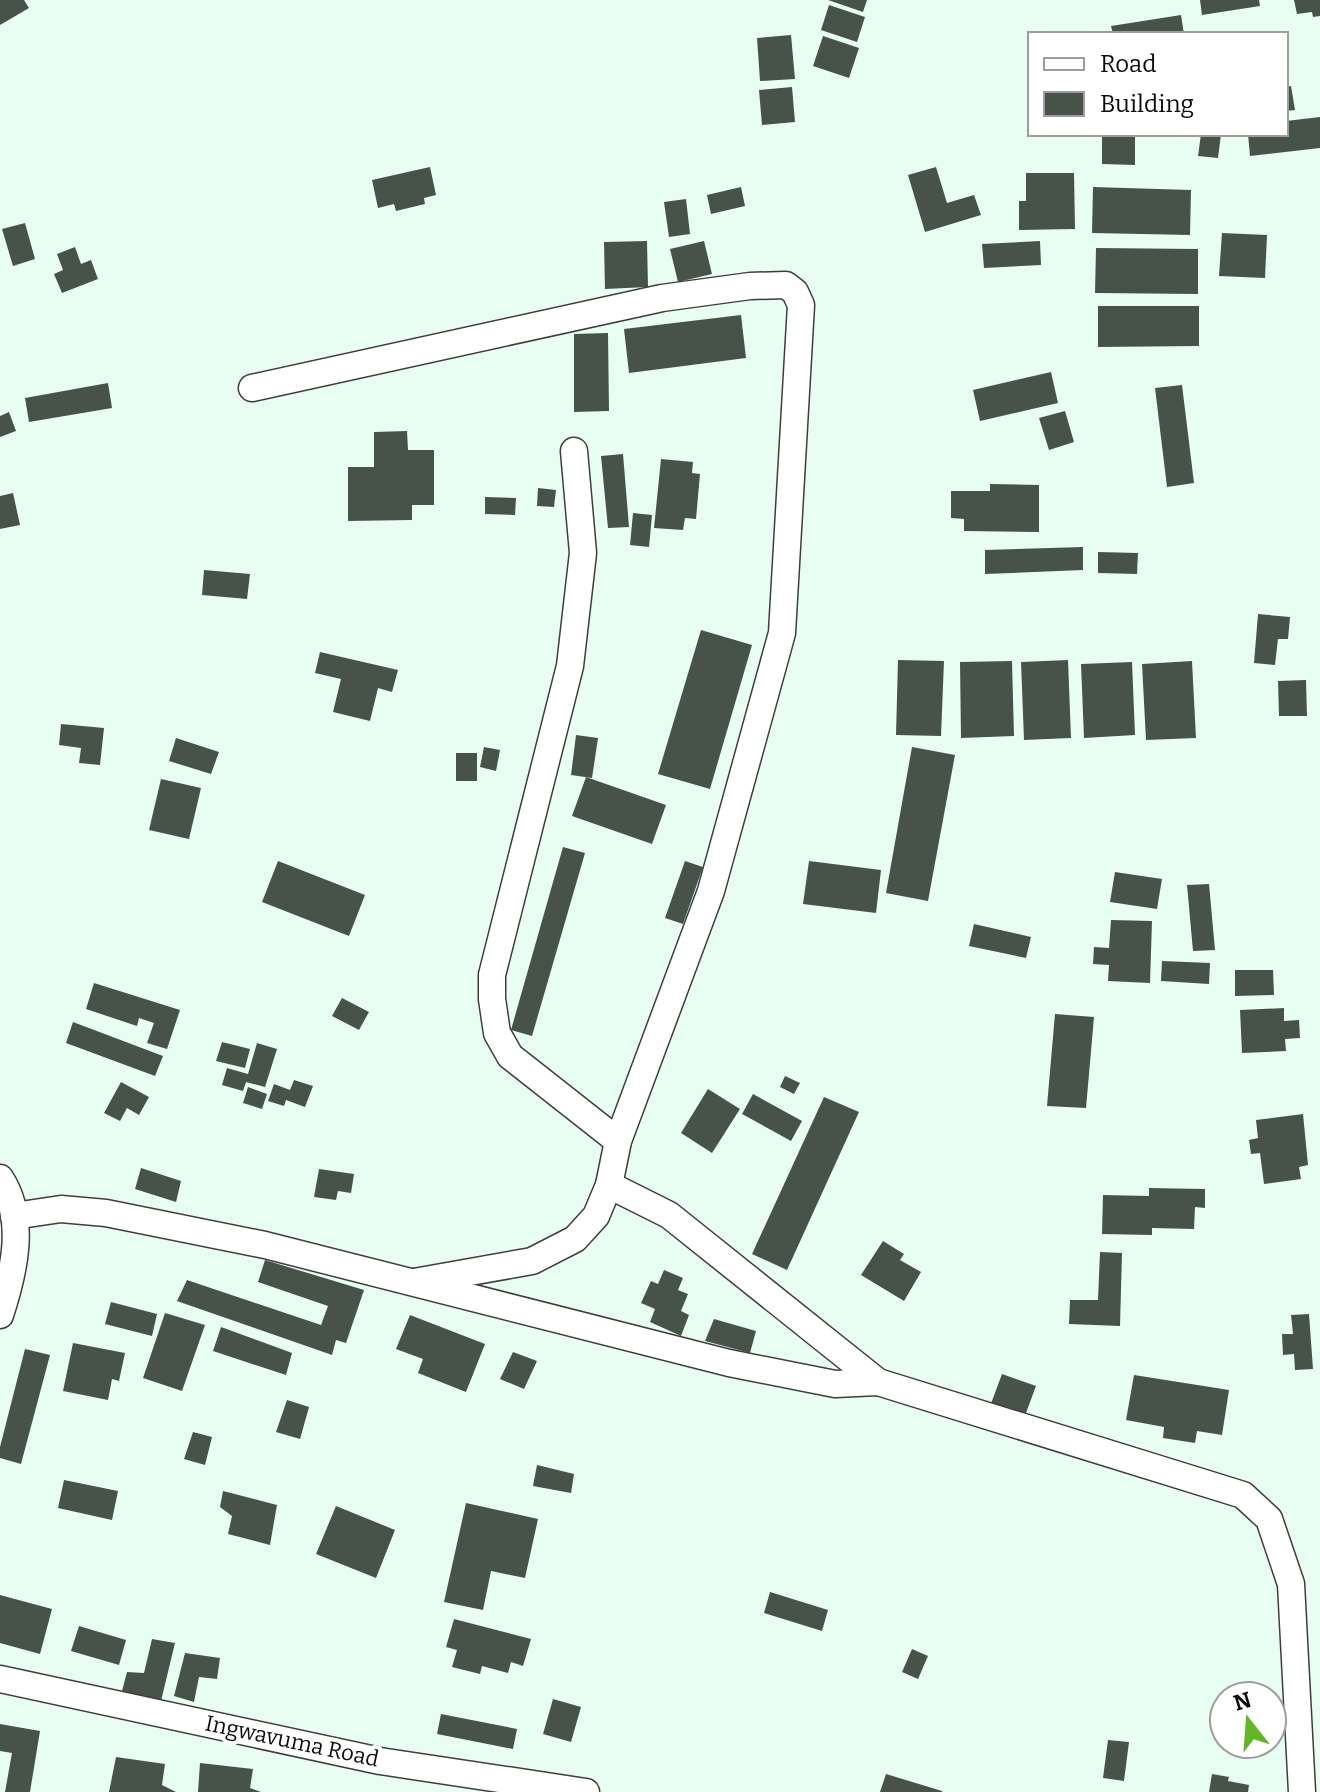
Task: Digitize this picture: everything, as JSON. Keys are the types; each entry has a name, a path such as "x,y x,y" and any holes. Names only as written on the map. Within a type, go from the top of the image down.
{"street":[{"path":"252,388 662,298 750,286 786,285 795,292 801,305 782,633 711,891 618,1141 609,1185 596,1216 575,1239 532,1261 414,1282"},
{"path":"574,451 583,553 570,666 492,975 492,999 497,1033 510,1056 618,1141"},
{"path":"0,1178 7,1189 14,1216 13,1274 0,1315"},
{"path":"609,1185 669,1215 878,1382"},
{"path":"14,1216 61,1209 106,1213 265,1245 729,1363 835,1384 878,1382 1243,1495 1269,1519 1291,1584 1302,1792"},
{"name":"Ingwavuma Road","path":"0,1679 380,1761 586,1792"}],"building":[{"path":"0,0 24,0 29,8 0,25"},
{"path":"828,0 867,0 863,12"},
{"path":"1200,0 1259,0 1260,6 1202,15"},
{"path":"1294,0 1320,0 1320,16 1313,17 1312,12 1297,14"},
{"path":"829,5 865,17 857,42 821,30"},
{"path":"1181,15 1184,32 1112,32 1111,26"},
{"path":"791,35 795,79 760,81 757,38"},
{"path":"823,36 859,48 849,78 813,66"},
{"path":"1291,86 1295,110 1288,111 1288,87"},
{"path":"792,87 795,122 762,125 759,90"},
{"path":"1320,117 1320,148 1250,156 1248,136 1288,136 1288,121"},
{"path":"1102,136 1135,136 1135,165 1102,164"},
{"path":"1201,136 1221,136 1218,158 1198,156"},
{"path":"430,167 436,195 424,198 425,204 396,211 394,204 378,208 372,180"},
{"path":"936,167 947,203 974,195 981,215 925,232 908,175"},
{"path":"1026,173 1074,173 1075,229 1019,230 1019,201 1026,201"},
{"path":"741,187 745,206 711,214 707,195"},
{"path":"1093,187 1191,190 1190,235 1092,233"},
{"path":"686,199 690,234 669,237 664,202"},
{"path":"25,223 35,259 13,266 2,229"},
{"path":"1222,233 1267,235 1265,278 1219,276"},
{"path":"647,241 648,287 605,289 604,242"},
{"path":"704,241 712,274 678,282 670,249"},
{"path":"1040,241 1041,265 984,268 982,244"},
{"path":"75,247 81,264 91,260 98,279 62,293 54,274 63,270 57,254"},
{"path":"1096,248 1198,249 1198,294 1095,293"},
{"path":"1098,306 1199,306 1199,346 1098,347"},
{"path":"741,315 746,358 629,373 624,329"},
{"path":"608,333 609,411 574,412 574,334"},
{"path":"1051,372 1058,403 980,421 973,390"},
{"path":"108,383 112,408 29,422 25,398"},
{"path":"1182,385 1194,483 1167,487 1155,388"},
{"path":"1065,411 1074,442 1049,450 1039,418"},
{"path":"9,412 16,431 0,437 0,416"},
{"path":"407,431 408,450 434,450 434,505 412,505 412,520 348,521 348,467 374,467 374,432"},
{"path":"623,454 629,527 608,528 601,456"},
{"path":"661,459 693,462 692,473 700,474 696,519 685,518 683,530 654,528"},
{"path":"990,484 1039,485 1039,532 964,531 964,519 951,518 951,491 990,491"},
{"path":"538,488 556,490 554,507 537,506"},
{"path":"13,493 20,525 0,529 0,496"},
{"path":"485,497 516,498 515,515 485,514"},
{"path":"633,513 652,515 649,547 630,545"},
{"path":"1083,547 1083,570 985,574 985,550"},
{"path":"1098,552 1138,553 1137,574 1098,573"},
{"path":"204,570 250,574 247,599 202,595"},
{"path":"1258,614 1290,617 1288,639 1278,639 1275,665 1254,663"},
{"path":"701,630 752,645 710,789 658,774"},
{"path":"320,652 398,670 392,692 378,688 370,721 333,712 341,679 315,673"},
{"path":"898,660 944,661 941,736 896,735"},
{"path":"1068,660 1071,738 1024,740 1021,662"},
{"path":"1012,661 1014,736 961,738 960,662"},
{"path":"1192,661 1196,738 1146,740 1142,664"},
{"path":"1132,662 1135,735 1084,738 1081,664"},
{"path":"1306,680 1307,716 1279,716 1278,681"},
{"path":"61,724 104,728 100,765 79,763 81,748 59,745"},
{"path":"576,735 598,738 592,778 571,775"},
{"path":"176,738 219,752 211,774 169,761"},
{"path":"484,747 500,750 496,771 480,767"},
{"path":"912,747 955,755 928,901 886,893"},
{"path":"456,753 477,753 477,781 456,781"},
{"path":"586,777 666,805 652,844 572,816"},
{"path":"161,779 201,788 189,839 149,830"},
{"path":"563,847 585,853 532,1036 511,1030"},
{"path":"278,861 365,895 349,936 262,902"},
{"path":"685,861 703,867 683,924 665,918"},
{"path":"809,861 881,870 876,913 803,904"},
{"path":"1115,872 1162,879 1157,909 1110,902"},
{"path":"1209,884 1215,950 1193,951 1187,885"},
{"path":"1111,920 1152,921 1150,983 1108,981 1109,965 1093,964 1094,947 1109,948"},
{"path":"974,924 1031,937 1026,958 969,946"},
{"path":"1162,961 1210,963 1209,984 1161,981"},
{"path":"1235,970 1273,970 1274,995 1235,996"},
{"path":"94,983 180,1010 167,1049 147,1043 154,1023 139,1018 137,1026 86,1009"},
{"path":"342,998 369,1012 359,1030 332,1016"},
{"path":"1284,1008 1284,1021 1299,1020 1300,1038 1285,1039 1286,1051 1242,1053 1240,1010"},
{"path":"1055,1014 1094,1017 1086,1108 1047,1106"},
{"path":"73,1022 163,1056 155,1076 66,1043"},
{"path":"222,1042 250,1049 245,1068 216,1061"},
{"path":"257,1043 277,1049 265,1087 246,1082 243,1091 222,1085 227,1068 248,1074"},
{"path":"785,1076 800,1083 794,1094 780,1087"},
{"path":"294,1080 313,1086 305,1107 286,1100 284,1106 268,1101 274,1084 290,1090"},
{"path":"121,1082 149,1097 139,1115 127,1108 120,1121 104,1113"},
{"path":"248,1087 267,1094 262,1109 243,1103"},
{"path":"708,1089 740,1109 712,1153 681,1133"},
{"path":"753,1094 802,1121 791,1141 742,1114"},
{"path":"824,1097 859,1112 787,1270 752,1254"},
{"path":"1303,1114 1308,1165 1299,1167 1301,1179 1264,1184 1260,1153 1251,1154 1249,1140 1258,1138 1256,1120"},
{"path":"141,1168 181,1181 176,1202 135,1189"},
{"path":"319,1169 354,1174 351,1193 338,1191 336,1200 314,1197"},
{"path":"1149,1188 1205,1189 1205,1208 1195,1207 1194,1229 1152,1228 1152,1235 1102,1234 1103,1195 1149,1196"},
{"path":"883,1241 904,1254 900,1260 921,1272 904,1301 861,1275"},
{"path":"1100,1252 1122,1253 1120,1326 1069,1324 1070,1300 1098,1300"},
{"path":"265,1260 364,1290 346,1343 336,1340 332,1355 177,1301 187,1280 321,1325 328,1306 258,1282"},
{"path":"664,1270 683,1278 678,1290 688,1294 681,1311 689,1315 681,1336 650,1322 655,1309 641,1303 651,1281 658,1284"},
{"path":"111,1302 157,1314 152,1336 105,1324"},
{"path":"165,1313 205,1325 182,1391 143,1378"},
{"path":"1309,1314 1313,1369 1295,1370 1294,1354 1283,1355 1282,1334 1293,1334 1291,1315"},
{"path":"410,1315 485,1344 466,1392 418,1373 423,1359 396,1349"},
{"path":"714,1319 756,1331 750,1353 705,1341"},
{"path":"221,1327 292,1353 286,1375 213,1351"},
{"path":"73,1343 125,1353 119,1381 112,1379 108,1400 63,1391"},
{"path":"25,1349 50,1355 21,1464 0,1458 0,1447"},
{"path":"513,1352 537,1361 524,1389 500,1379"},
{"path":"1002,1374 1036,1386 1020,1429 986,1417"},
{"path":"1134,1375 1229,1390 1222,1435 1197,1431 1195,1443 1163,1438 1164,1427 1126,1420"},
{"path":"287,1400 309,1407 300,1439 276,1432"},
{"path":"193,1432 212,1437 205,1465 184,1459"},
{"path":"537,1465 574,1474 571,1493 533,1486"},
{"path":"64,1480 118,1491 112,1520 58,1508"},
{"path":"223,1491 277,1505 270,1545 228,1534 232,1516 220,1507"},
{"path":"466,1503 538,1519 525,1578 491,1571 483,1610 444,1602"},
{"path":"336,1506 395,1530 376,1578 316,1554"},
{"path":"770,1592 828,1610 822,1631 764,1613"},
{"path":"0,1595 52,1609 40,1654 0,1643"},
{"path":"454,1619 531,1639 523,1666 511,1662 508,1673 482,1666 480,1674 452,1667 457,1650 446,1647"},
{"path":"79,1626 126,1640 119,1665 71,1651"},
{"path":"152,1639 175,1643 161,1701 122,1691 127,1672 144,1673"},
{"path":"912,1649 928,1656 918,1679 902,1672"},
{"path":"185,1653 220,1658 217,1679 199,1677 194,1702 174,1696"},
{"path":"553,1699 581,1707 571,1742 543,1734"},
{"path":"441,1714 517,1729 513,1749 437,1734"},
{"path":"0,1724 40,1731 30,1792 5,1792 12,1753 0,1751"},
{"path":"1108,1740 1129,1742 1124,1781 1103,1778"},
{"path":"116,1757 165,1764 162,1785 176,1792 109,1792"},
{"path":"200,1763 253,1769 250,1788 261,1792 198,1792"},
{"path":"886,1774 942,1791 942,1792 880,1792"},
{"path":"1212,1774 1249,1785 1248,1792 1209,1792"}]}
